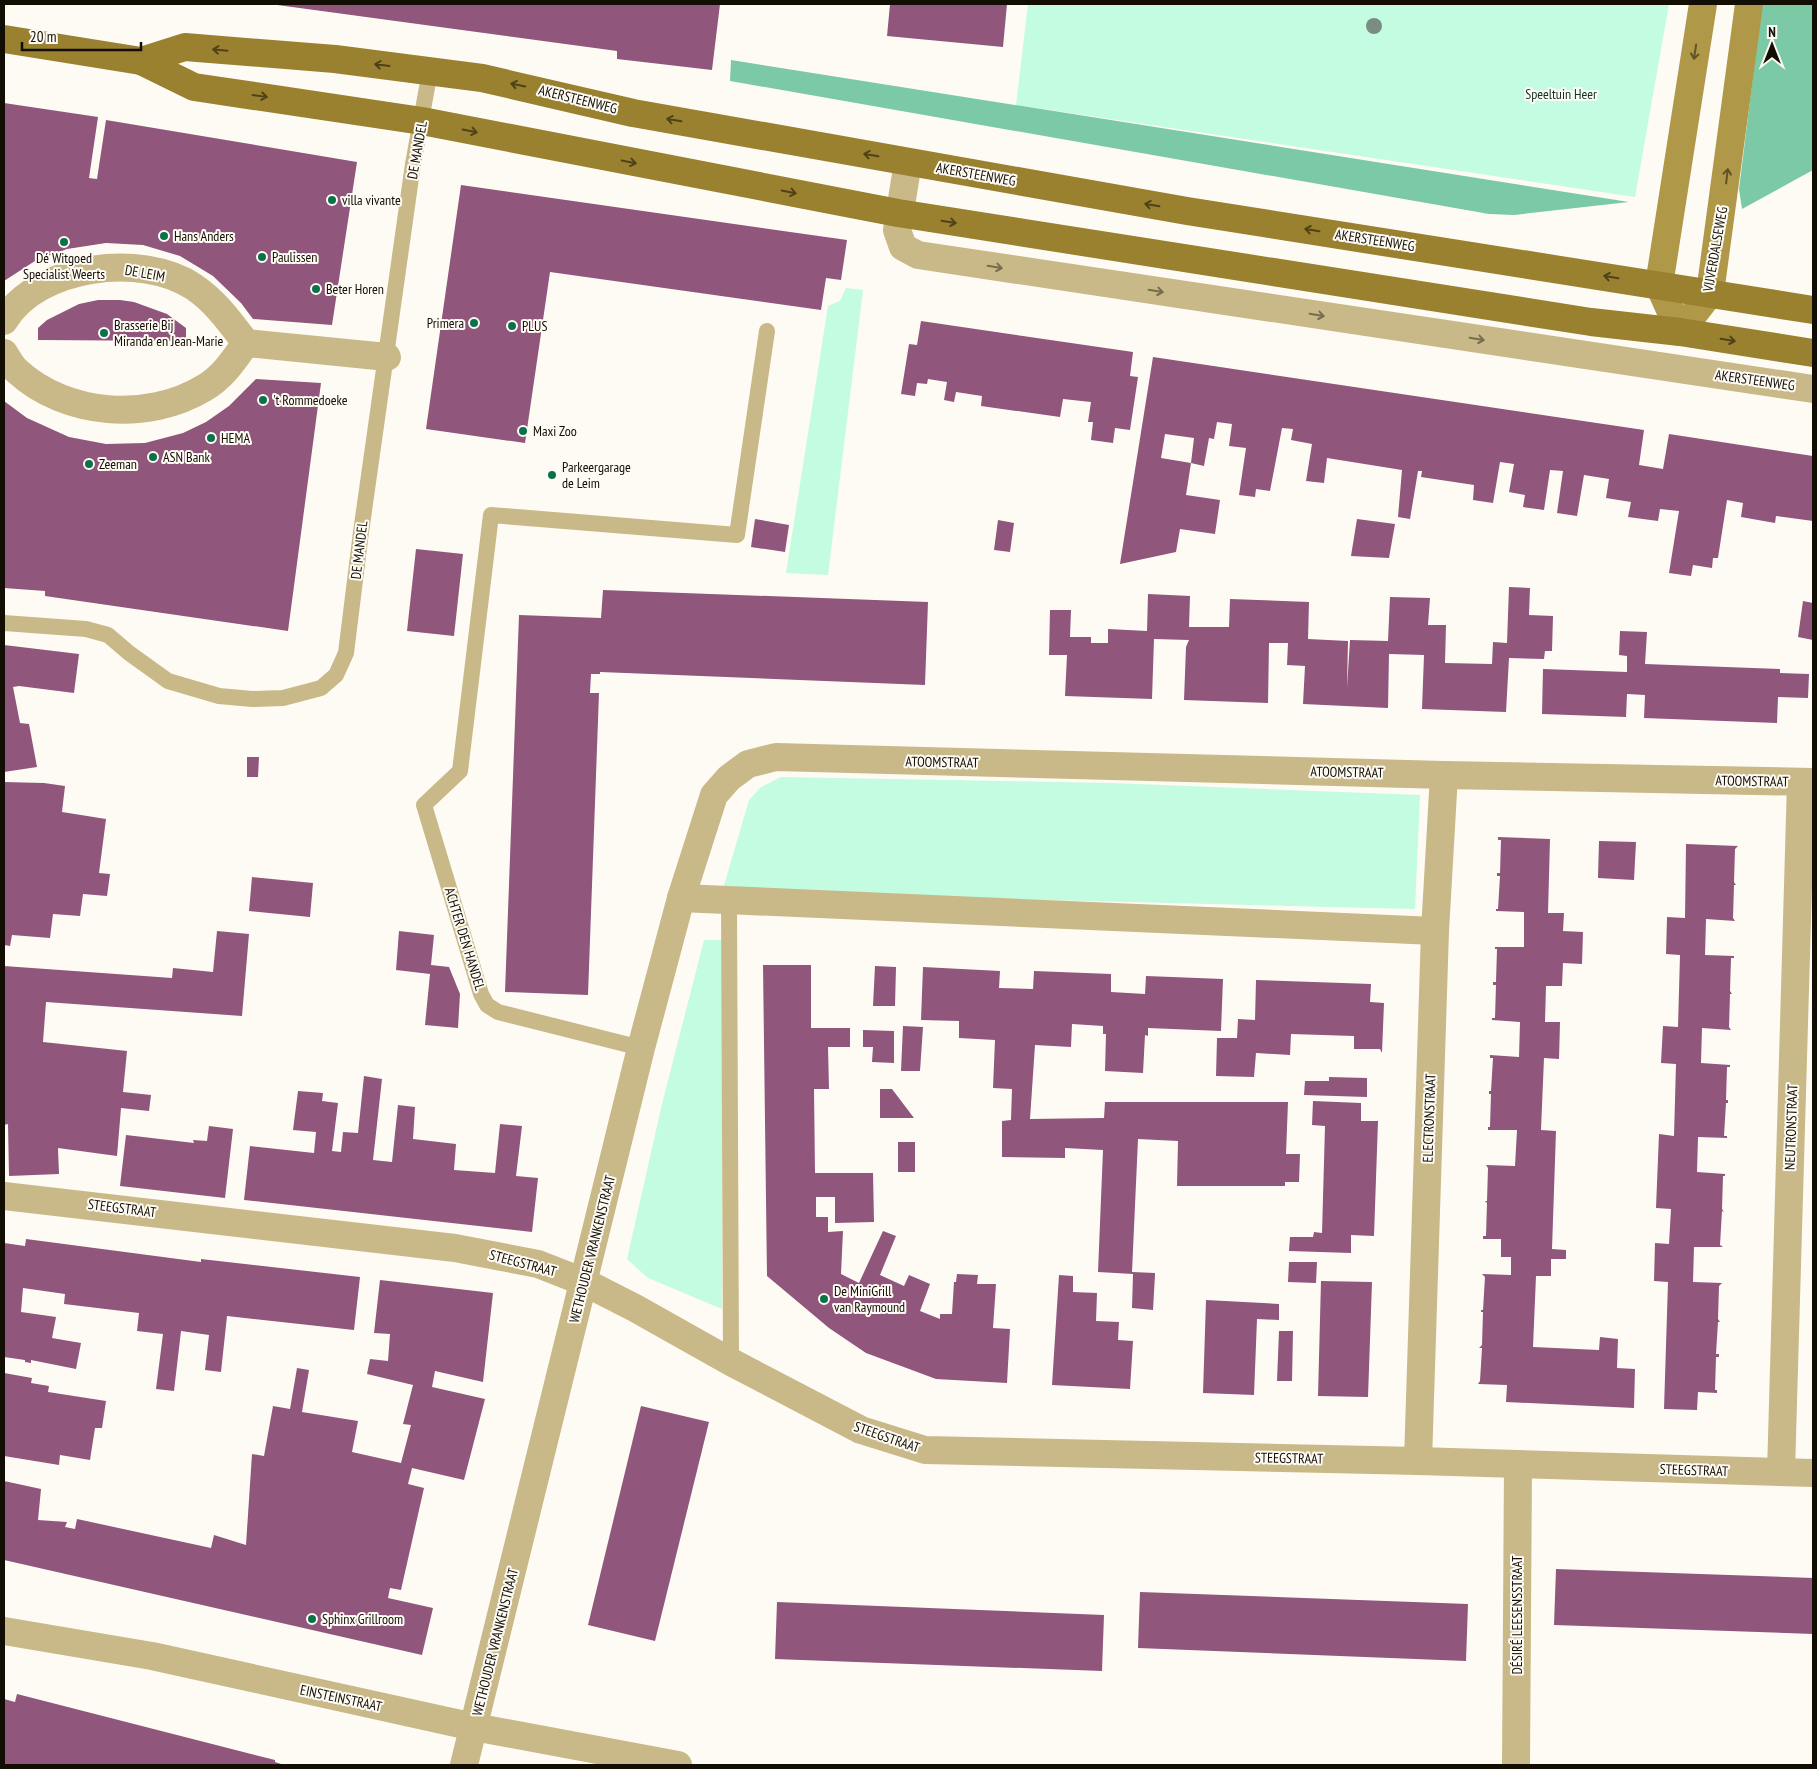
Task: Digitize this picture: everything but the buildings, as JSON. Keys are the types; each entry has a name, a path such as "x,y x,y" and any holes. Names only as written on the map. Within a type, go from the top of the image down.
{"main road":[{"path":"1680,332 1659,285 1702,4"},
{"name":"VIJVERDALSEWEG","path":"1680,332 1710,293 1749,4"},
{"name":"AKERSTEENWEG","path":"4,39 140,61 194,87 422,121 898,213 1591,322 1680,332 1813,353"},
{"name":"AKERSTEENWEG","path":"140,61 185,47 335,59 430,71 510,83 632,112 1187,211 1813,310"}],"street":[{"path":"898,213 908,162"},
{"name":"AKERSTEENWEG","path":"898,213 897,230 900,242 910,252 918,255 1813,389"},
{"name":"DE LEIM","path":"4,321 11,309 37,287 61,277 94,269 130,268 163,274 193,286 218,307 246,343"},
{"path":"4,353 16,371 38,386 66,400 100,408 136,411 173,402 205,388 228,368 246,343 387,357"},
{"name":"ATOOMSTRAAT","path":"738,771 776,757 1444,775 1807,782"},
{"name":"WETHOUDER VRANKENSTRAAT","path":"464,1765 641,1048 681,898 714,795 738,771"},
{"name":"ELECTRONSTRAAT","path":"1418,1461 1435,931 1444,775"},
{"name":"NEUTRONSTRAAT","path":"1781,1472 1807,782"},
{"path":"681,898 1435,931"},
{"name":"STEEGSTRAAT","path":"4,1196 455,1248 538,1264 584,1282 731,1362 862,1430 924,1450 1418,1461 1813,1473"},
{"name":"DÉSIRÉ LEESENSSTRAAT","path":"1516,1765 1518,1465"},
{"name":"EINSTEINSTRAAT","path":"4,1631 152,1656 474,1727 678,1765"}],"lane":[{"name":"DE MANDEL","path":"4,623 86,629 108,635 129,653 168,680 219,696 252,699 282,698 321,688 336,674 346,653 361,532 413,164 430,71"},
{"name":"ACHTER DEN HANDEL","path":"641,1048 498,1012 487,1005 481,994 424,805 460,771 491,515 737,535 766,331"},
{"path":"729,900 731,1362"}],"green space":[{"name":"Speeltuin Heer","path":"1028,4 1669,4 1635,197 1016,105"},
{"path":"1762,4 1813,4 1813,170 1742,209 1739,189"},
{"path":"731,60 1629,202 1514,215 1489,214 730,81"},
{"path":"846,288 863,290 828,575 786,573 828,306 840,301"},
{"path":"781,777 1111,783 1420,795 1415,909 722,892 749,800 761,787"},
{"path":"704,940 722,940 722,1309 648,1278 627,1259 662,1104"}],"place":[{"name":"villa vivante","path":"332,200"},
{"name":"Hans Anders","path":"164,236"},
{"name":"Dé Witgoed Specialist Weerts","path":"64,242"},
{"name":"Paulissen","path":"262,257"},
{"name":"Beter Horen","path":"316,289"},
{"name":"Primera","path":"474,323"},
{"name":"PLUS","path":"512,326"},
{"name":"Brasserie Bij Miranda en Jean-Marie","path":"104,333"},
{"name":"'t Rommedoeke","path":"263,400"},
{"name":"Maxi Zoo","path":"523,431"},
{"name":"HEMA","path":"211,438"},
{"name":"ASN Bank","path":"153,457"},
{"name":"Zeeman","path":"89,464"},
{"name":"Parkeergarage de Leim","path":"552,475"},
{"name":"De MiniGrill van Raymound","path":"824,1299"},
{"name":"Sphinx Grillroom","path":"312,1619"}]}
